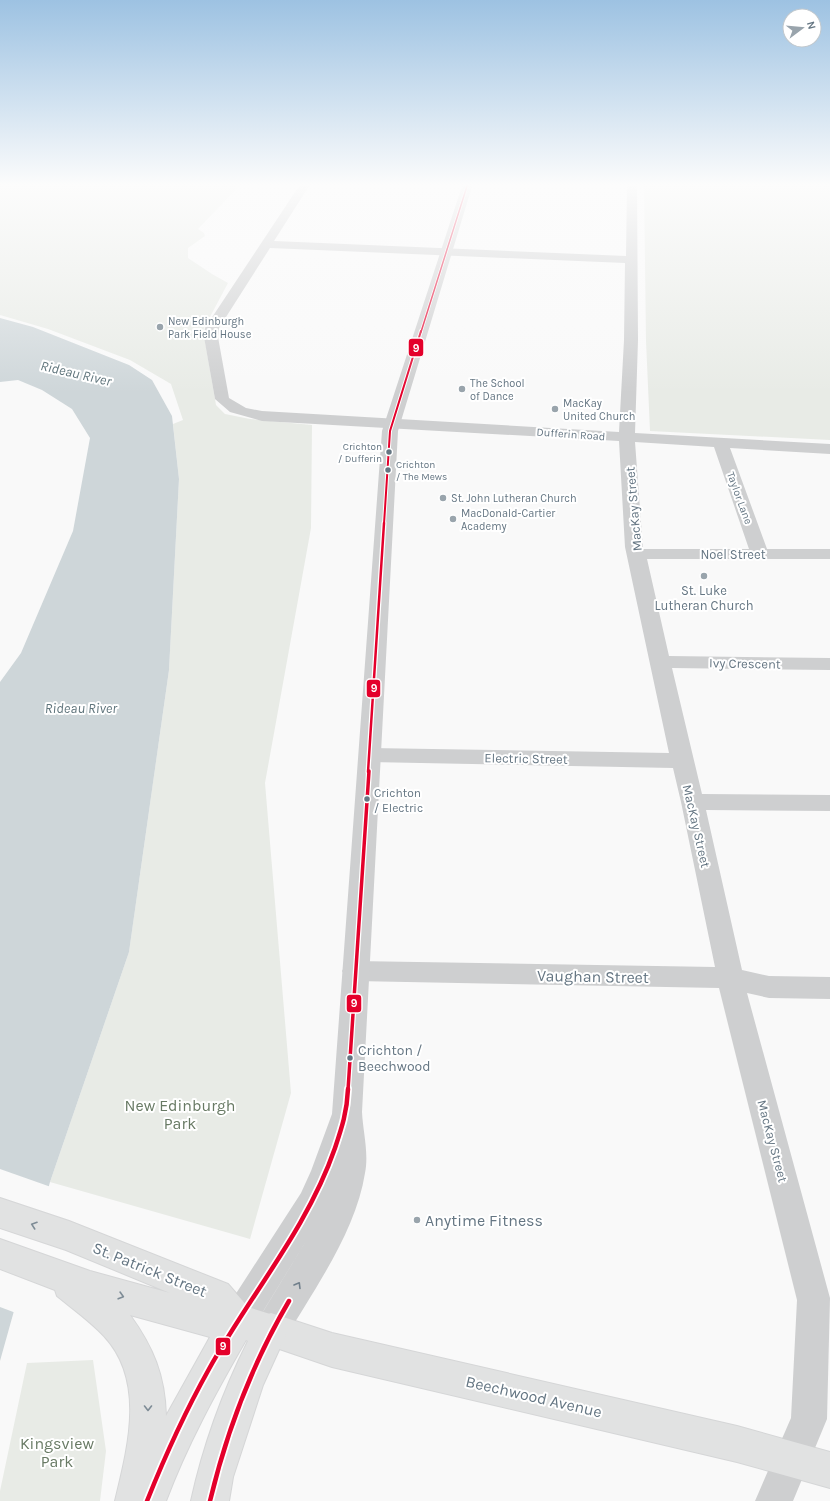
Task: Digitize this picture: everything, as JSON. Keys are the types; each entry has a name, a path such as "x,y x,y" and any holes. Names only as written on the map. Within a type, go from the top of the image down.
{"main road":[{"name":"St. Patrick Street","path":"0,1213 69,1236 216,1296 238,1321"},
{"name":"St. Patrick Street","path":"0,1254 90,1287 205,1320 238,1321"},
{"path":"57,1276 116,1324 131,1345 143,1369 148,1402 148,1428 145,1454 134,1501"},
{"name":"Beechwood Avenue","path":"238,1321 332,1350 737,1444 830,1470"},
{"path":"146,1501 179,1425 238,1321"},
{"path":"210,1501 215,1477 247,1380 271,1330"}],"street":[{"name":"Dufferin Road","path":"259,253 212,328 211,338 222,399 229,405 252,414 627,438 830,449"},
{"path":"271,1330 317,1254 346,1190 350,1171 347,1112 390,431 447,253"},
{"path":"471,253 631,260"},
{"name":"MacKay Street","path":"631,253 631,340 627,438 634,547 682,761 693,802 730,978 814,1300 809,1419 774,1501"},
{"name":"Taylor Lane","path":"720,443 760,554"},
{"name":"Noel Street","path":"636,554 830,554"},
{"name":"Ivy Crescent","path":"660,662 830,664"},
{"name":"Electric Street","path":"370,755 682,761"},
{"path":"693,802 830,803"},
{"name":"Vaughan Street","path":"356,971 730,978 769,987 830,988"},
{"path":"238,1321 312,1203 330,1161 347,1112"}],"green space":[{"name":"New Edinburgh Park","path":"0,253 188,253 188,258 228,283 203,330 216,405 225,414 250,419 312,425 311,528 265,783 291,1093 250,1239 50,1182 129,952 169,670 179,479 173,424 183,420 171,384 130,360 48,329 0,315"},
{"path":"645,253 830,253 830,440 650,431 646,341"},
{"name":"Kingsview Park","path":"93,1360 106,1451 100,1501 0,1501 0,1491 27,1363"}],"water":[{"name":"Rideau River","path":"0,318 33,327 129,365 152,380 172,416 179,479 169,670 129,952 50,1182 0,1361 0,682 21,653 73,531 90,438 72,409 42,390 18,380 0,382"}],"pier":[{"path":"0,1169 51,1187 16,1313 0,1307"}],"transit line":[{"name":"9","path":"147,1501 164,1458 209,1369 312,1203 326,1173 347,1112 390,431 446,253"},
{"name":"9","path":"210,1501 223,1449 241,1398 263,1348 289,1301"}],"place":[{"name":"New Edinburgh Park Field House","path":"160,327"},
{"name":"The School of Dance","path":"462,389"},
{"name":"MacKay United Church","path":"555,409"},
{"name":"Crichton / Dufferin","path":"389,452"},
{"name":"Crichton / The Mews","path":"388,470"},
{"name":"St. John Lutheran Church","path":"443,498"},
{"name":"MacDonald-Cartier Academy","path":"453,519"},
{"name":"St. Luke Lutheran Church","path":"704,576"},
{"name":"Crichton / Electric","path":"367,799"},
{"name":"Crichton / Beechwood","path":"350,1058"},
{"name":"Anytime Fitness","path":"417,1220"}]}
